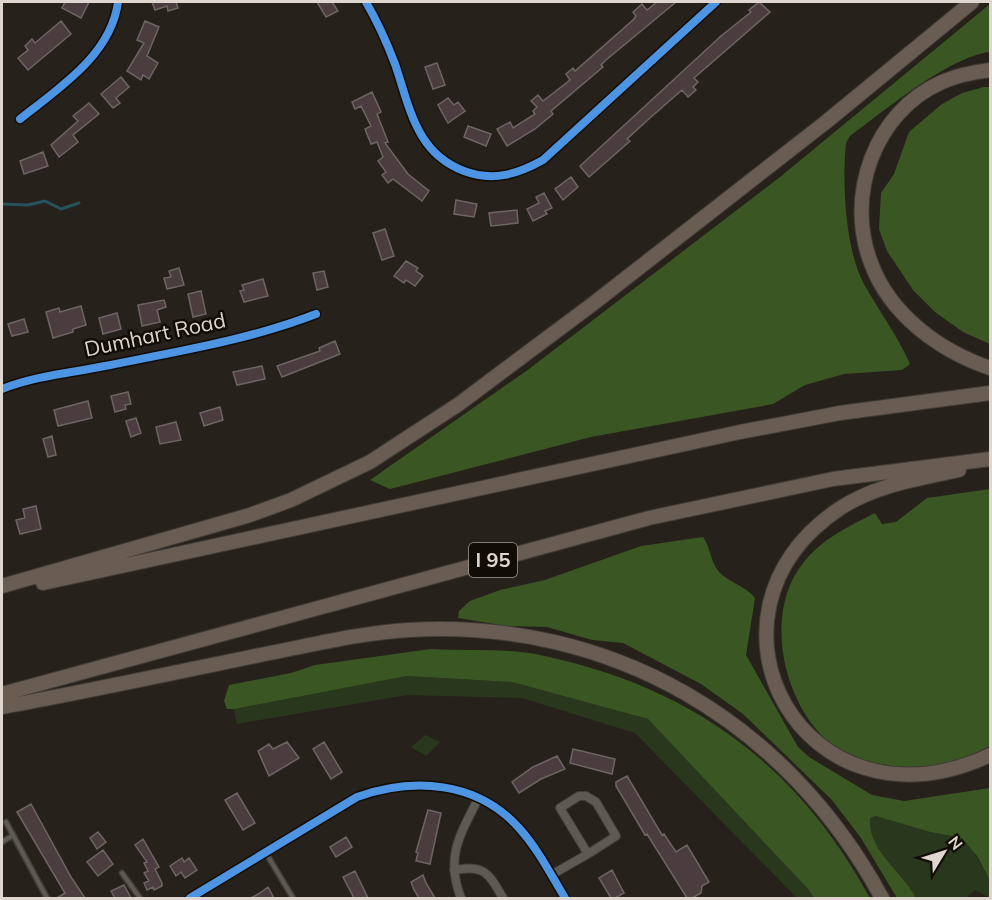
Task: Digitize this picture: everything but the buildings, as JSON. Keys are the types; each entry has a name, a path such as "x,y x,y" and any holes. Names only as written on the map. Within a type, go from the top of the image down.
{"highway":[{"path":"2,586 250,515 300,496 370,462 459,404 612,289 826,122 972,2"},
{"path":"990,70 964,74 940,82 901,111 884,132 866,171 861,216 864,241 871,265 900,310 920,331 942,347 967,360 990,368"},
{"path":"2,592 740,432 840,413 990,393"},
{"name":"I 95","path":"2,694 659,516 833,479 990,459"},
{"path":"990,464 881,488 838,510 816,528 783,570 769,611 767,632 768,657 782,700 794,720 812,739 831,754 856,766 879,773 903,776 951,770 990,755"},
{"path":"2,707 335,640 405,630 476,629 557,642 595,652 677,687 747,733 779,761 828,814 854,849 882,898"}],"street":[{"path":"20,119 86,64 109,30 118,2"},
{"path":"366,2 394,64 409,111 428,146 455,168 481,176 495,177 519,172 543,159 716,2"},
{"name":"Dumhart Road","path":"2,389 26,379 102,366 268,330 316,314"},
{"path":"190,898 357,797 380,789 420,784 439,785 478,799 502,812 520,829 565,898"},
{"path":"551,875 588,854 616,836 596,802 586,796 579,796 560,808 588,854"},
{"path":"461,898 454,870 457,840 478,799"},
{"path":"454,870 478,868 486,873 503,898"}],"lane":[{"path":"6,822 47,898"},
{"path":"2,842 12,836"},
{"path":"265,852 293,898"},
{"path":"122,873 140,898"}],"green space":[{"path":"990,4 990,52 955,64 918,86 850,136 846,143 844,177 846,215 853,253 864,284 910,364 902,370 844,374 805,385 773,404 591,437 390,489 370,480 529,369 780,177"},
{"path":"990,87 990,344 963,332 935,312 913,290 887,251 879,229 881,193 894,174 909,132 942,104 962,93"},
{"path":"990,489 990,746 952,762 921,769 854,759 831,745 812,724 797,699 787,671 782,641 783,612 790,585 804,562 819,546 846,528 875,513 882,524 896,522 927,498"},
{"path":"703,537 719,572 747,590 755,598 746,655 798,747 809,757 872,795 904,801 990,788 990,881 977,856 962,838 930,832 876,816 870,818 874,840 916,898 897,898 861,838 832,800 743,714 701,684 623,643 592,640 547,627 506,626 458,618 459,611 470,601 500,590 545,580 641,546"},
{"path":"431,649 501,651 540,655 594,669 645,687 691,710 734,738 773,770 809,808 841,850 870,898 814,898 648,719 512,682 407,676 234,709 227,709 224,701 229,685 291,673 315,665"},
{"path":"407,676 512,682 648,719 814,898 797,898 635,733 522,698 407,695 237,724 234,709"},
{"path":"425,735 440,742 426,756 411,747"},
{"path":"876,816 930,832 962,838 968,842 990,881 990,898 975,890 966,898 916,898 874,841 869,818"}],"waterway":[{"path":"2,204 28,205 45,201 61,209 79,203"}],"cycle path":[{"path":"20,119 81,69 94,54 113,21 118,2"},
{"path":"366,2 389,48 411,112 425,141 448,163 464,171 485,176 515,173 543,160 716,2"},
{"path":"2,389 40,378 158,356 238,338 316,314"},
{"path":"190,898 357,797 400,787 422,786 443,787 464,792 502,812 519,828 532,845 565,898"}]}
